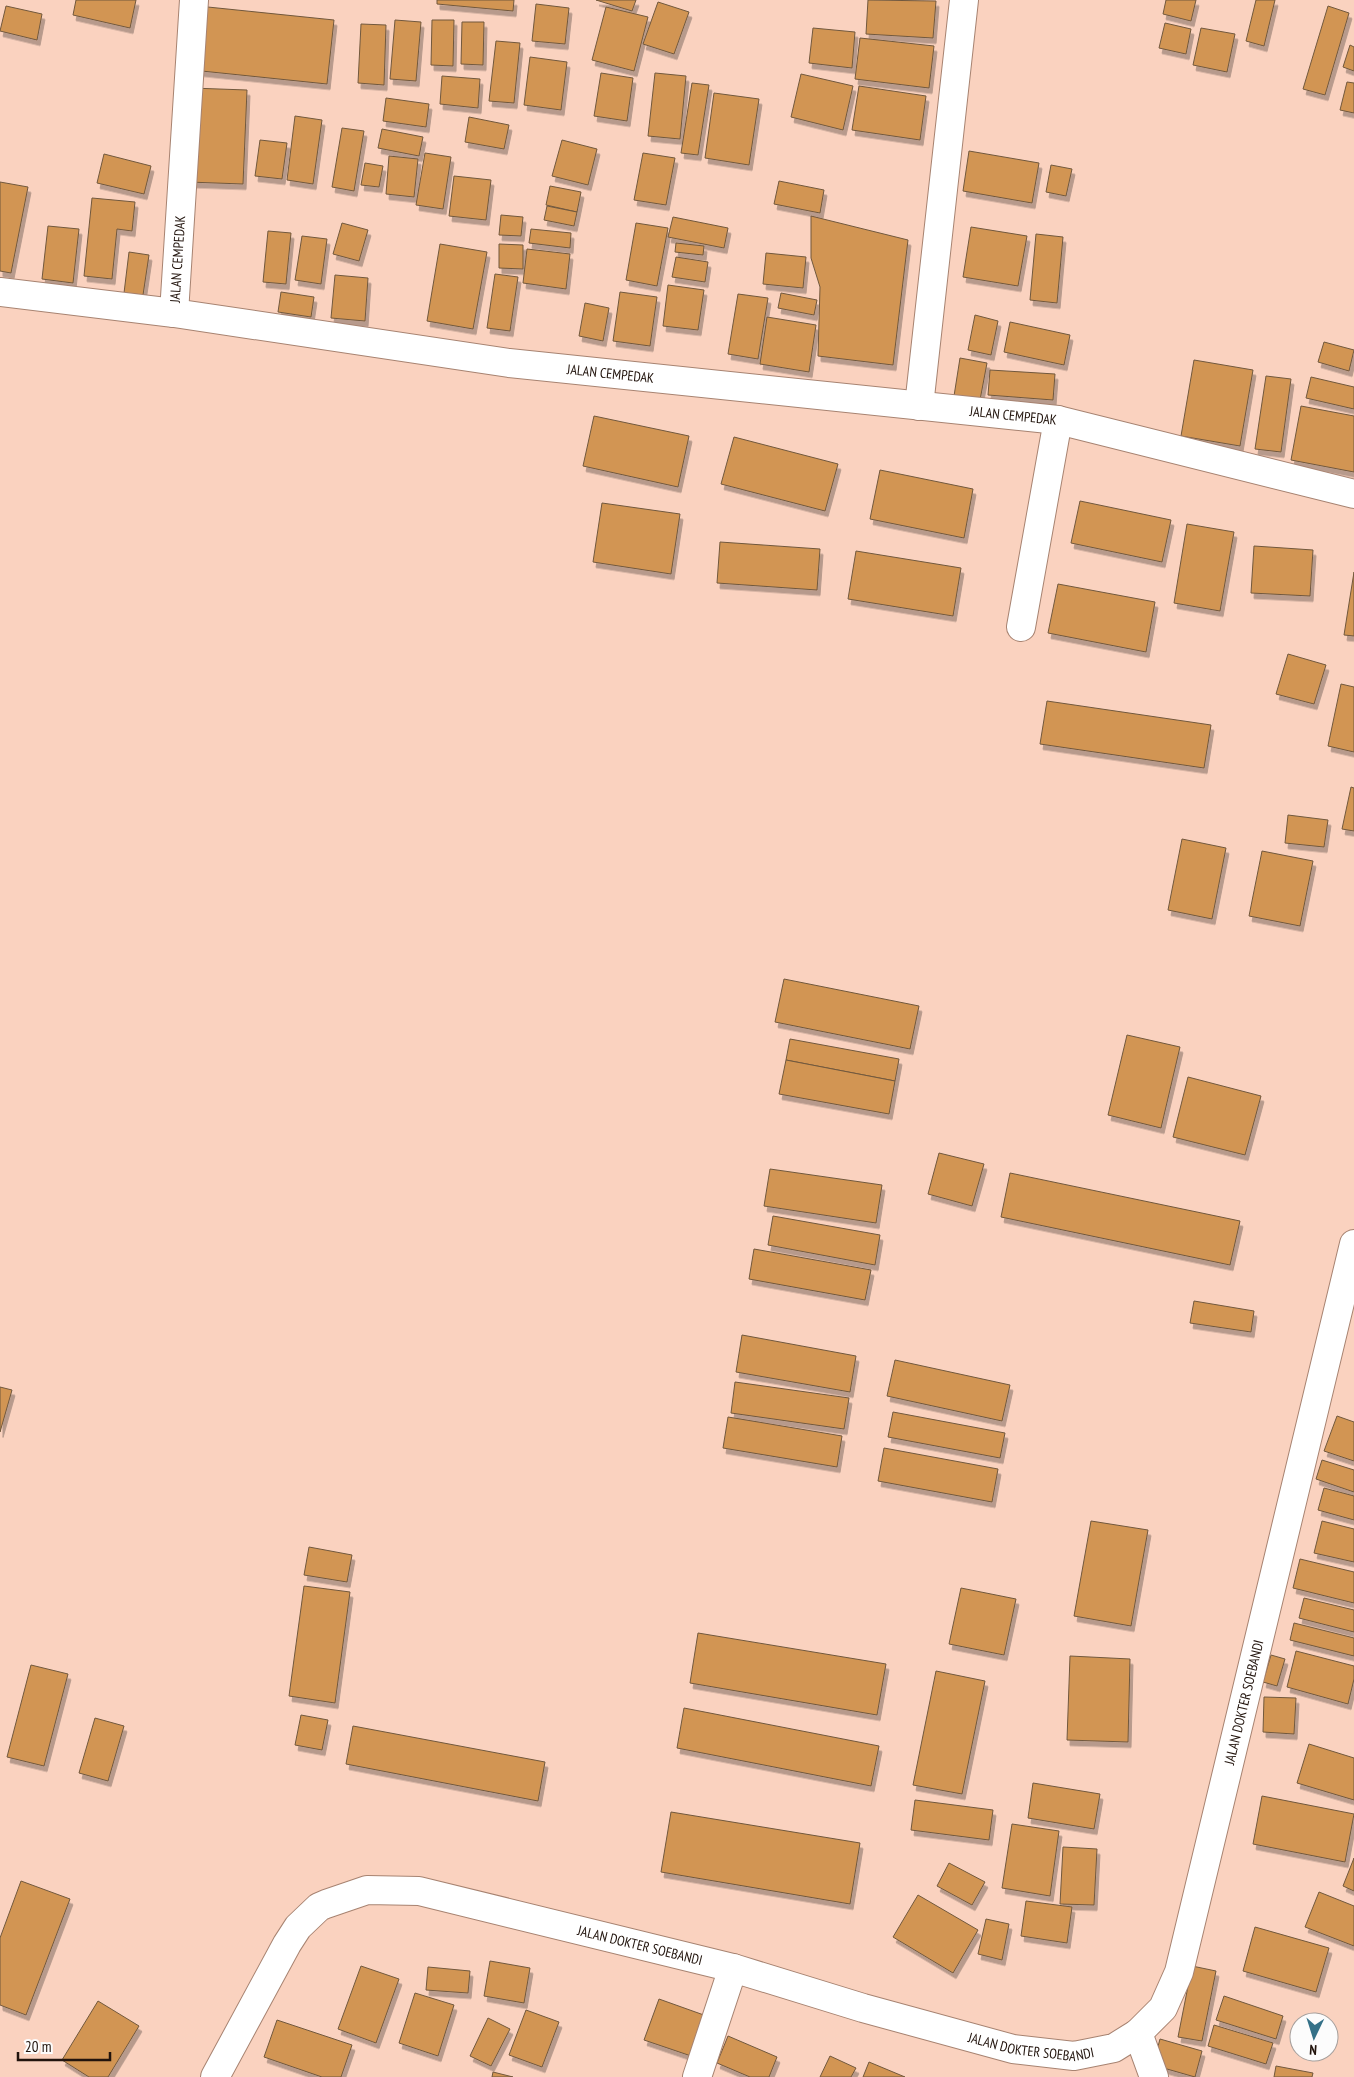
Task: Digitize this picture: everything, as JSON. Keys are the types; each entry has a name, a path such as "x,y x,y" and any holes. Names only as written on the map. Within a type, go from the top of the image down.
{"street":[{"name":"JALAN CEMPEDAK","path":"194,0 174,313 509,363 1058,420 1354,494"},
{"path":"919,406 964,0"},
{"path":"0,292 174,313"},
{"path":"1021,627 1058,420"},
{"name":"JALAN DOKTER SOEBANDI","path":"220,2076 287,1944 298,1927 319,1907 367,1890 419,1891 733,1968 863,2008 1014,2048 1074,2056 1114,2048 1138,2033 1163,2008 1179,1972 1354,1244"},
{"path":"697,2077 733,1968"},
{"path":"1138,2033 1158,2076"}],"building":[{"path":"76,0 136,0 130,28 73,15"},
{"path":"437,0 514,0 513,11 437,4"},
{"path":"596,0 636,0 632,11"},
{"path":"868,0 936,1 933,38 866,34"},
{"path":"1166,0 1196,0 1191,21 1163,14"},
{"path":"1256,0 1275,0 1264,46 1246,41"},
{"path":"658,2 689,12 674,54 643,44"},
{"path":"536,4 569,8 565,44 532,41"},
{"path":"6,6 42,14 37,40 0,31"},
{"path":"198,6 334,20 327,84 192,70"},
{"path":"1328,6 1349,13 1325,95 1303,89"},
{"path":"606,7 648,17 634,71 592,60"},
{"path":"395,20 421,22 416,81 390,79"},
{"path":"432,20 454,20 453,66 431,65"},
{"path":"462,22 484,22 483,65 461,64"},
{"path":"1165,23 1191,29 1186,54 1159,48"},
{"path":"361,24 386,25 384,85 358,83"},
{"path":"813,28 855,32 852,68 809,63"},
{"path":"1201,28 1235,34 1227,72 1193,65"},
{"path":"860,38 934,46 929,88 855,79"},
{"path":"496,41 520,43 514,103 489,101"},
{"path":"1350,45 1354,47 1354,71 1343,67"},
{"path":"530,57 567,62 561,110 524,105"},
{"path":"601,73 633,78 627,121 594,116"},
{"path":"655,73 686,76 680,139 648,136"},
{"path":"801,74 853,86 843,130 791,117"},
{"path":"442,76 480,79 478,108 440,104"},
{"path":"1347,82 1354,83 1354,113 1340,110"},
{"path":"692,83 709,85 698,155 681,153"},
{"path":"859,86 926,96 920,140 852,130"},
{"path":"191,88 247,90 243,184 188,182"},
{"path":"714,93 759,99 749,165 705,158"},
{"path":"386,98 429,104 426,127 383,121"},
{"path":"295,116 322,120 313,184 287,180"},
{"path":"469,117 509,125 504,149 465,142"},
{"path":"342,128 364,131 354,191 332,187"},
{"path":"382,129 423,137 419,156 378,148"},
{"path":"260,140 287,143 282,179 255,176"},
{"path":"562,140 597,149 588,185 552,176"},
{"path":"969,151 1039,163 1032,203 963,191"},
{"path":"425,153 451,157 443,209 416,205"},
{"path":"643,153 675,158 666,205 634,200"},
{"path":"104,154 151,166 144,194 97,183"},
{"path":"389,156 418,159 414,197 386,194"},
{"path":"365,163 383,166 379,187 361,185"},
{"path":"1051,165 1072,169 1066,196 1046,192"},
{"path":"454,176 491,180 486,220 449,216"},
{"path":"779,181 824,190 820,213 774,204"},
{"path":"0,182 28,187 11,273 0,271"},
{"path":"550,186 581,192 577,212 546,205"},
{"path":"92,198 135,202 132,231 117,229 112,279 84,276"},
{"path":"547,206 577,212 574,226 544,220"},
{"path":"501,215 523,217 521,236 499,235"},
{"path":"811,216 908,240 893,365 818,356 820,287 811,258"},
{"path":"673,217 728,228 724,248 668,237"},
{"path":"342,223 368,230 359,261 333,254"},
{"path":"636,223 668,228 657,286 626,280"},
{"path":"48,226 79,229 73,283 42,279"},
{"path":"971,227 1027,236 1018,286 963,277"},
{"path":"531,229 571,233 570,248 529,243"},
{"path":"268,231 291,233 286,284 263,282"},
{"path":"1036,234 1063,237 1057,303 1030,300"},
{"path":"302,236 327,239 321,284 295,280"},
{"path":"676,243 704,246 703,255 675,252"},
{"path":"440,244 487,252 473,329 427,321"},
{"path":"499,244 523,245 523,269 499,268"},
{"path":"527,249 570,254 566,289 523,283"},
{"path":"129,252 149,255 143,295 124,293"},
{"path":"766,253 806,257 803,288 763,284"},
{"path":"676,257 708,262 705,282 672,277"},
{"path":"495,274 518,277 510,331 487,328"},
{"path":"335,275 368,278 365,321 331,318"},
{"path":"668,285 704,290 698,330 663,326"},
{"path":"281,292 314,297 311,317 278,312"},
{"path":"620,292 657,297 650,346 613,341"},
{"path":"781,293 817,300 814,315 778,308"},
{"path":"738,294 768,298 758,359 728,354"},
{"path":"585,303 609,308 603,341 579,336"},
{"path":"975,315 998,321 991,355 968,350"},
{"path":"767,317 816,325 809,372 760,364"},
{"path":"1010,322 1070,335 1064,365 1004,352"},
{"path":"1324,342 1354,350 1349,371 1318,362"},
{"path":"960,358 987,363 980,400 954,396"},
{"path":"1194,360 1253,370 1240,446 1181,436"},
{"path":"990,370 1055,374 1053,400 988,395"},
{"path":"1266,376 1291,379 1281,452 1255,449"},
{"path":"1311,377 1354,387 1354,409 1306,398"},
{"path":"1301,406 1354,416 1354,472 1291,460"},
{"path":"594,416 689,436 678,487 583,466"},
{"path":"734,437 838,464 825,511 721,484"},
{"path":"880,470 973,489 964,538 870,519"},
{"path":"1080,501 1171,520 1162,562 1071,543"},
{"path":"602,503 680,514 671,574 593,562"},
{"path":"1187,524 1234,532 1220,611 1174,603"},
{"path":"720,542 820,549 817,590 717,583"},
{"path":"1254,546 1313,550 1310,596 1251,593"},
{"path":"856,551 961,568 953,616 848,599"},
{"path":"1354,572 1354,636 1344,635"},
{"path":"1058,584 1155,602 1146,652 1048,633"},
{"path":"1288,654 1326,665 1314,704 1276,694"},
{"path":"1341,684 1354,687 1354,752 1328,746"},
{"path":"1047,701 1211,725 1204,768 1040,744"},
{"path":"1351,787 1354,788 1354,831 1342,829"},
{"path":"1288,815 1328,820 1324,847 1285,843"},
{"path":"1182,839 1226,848 1212,919 1168,910"},
{"path":"1262,851 1313,861 1300,926 1249,916"},
{"path":"784,979 919,1006 910,1049 775,1022"},
{"path":"1127,1035 1180,1047 1161,1128 1108,1115"},
{"path":"790,1039 899,1059 895,1081 786,1060"},
{"path":"786,1060 895,1081 889,1114 779,1094"},
{"path":"1188,1077 1261,1096 1245,1155 1173,1137"},
{"path":"939,1153 984,1164 972,1206 928,1194"},
{"path":"770,1169 882,1185 876,1223 764,1206"},
{"path":"1010,1173 1240,1221 1230,1265 1001,1217"},
{"path":"773,1216 880,1235 875,1265 768,1245"},
{"path":"754,1249 871,1270 865,1300 749,1279"},
{"path":"1194,1301 1254,1311 1251,1332 1190,1323"},
{"path":"742,1335 856,1356 850,1392 736,1372"},
{"path":"895,1360 1010,1385 1002,1421 887,1396"},
{"path":"735,1382 849,1398 844,1429 731,1413"},
{"path":"0,1387 12,1390 0,1432"},
{"path":"893,1412 1005,1433 1000,1458 888,1437"},
{"path":"1337,1416 1354,1422 1354,1461 1324,1451"},
{"path":"728,1417 842,1436 837,1467 723,1448"},
{"path":"884,1448 998,1469 992,1502 878,1481"},
{"path":"1322,1460 1354,1470 1354,1492 1316,1479"},
{"path":"1324,1488 1354,1496 1354,1520 1318,1510"},
{"path":"1091,1521 1148,1530 1131,1626 1074,1616"},
{"path":"1322,1521 1354,1529 1354,1562 1314,1553"},
{"path":"309,1547 352,1555 347,1582 304,1575"},
{"path":"1300,1559 1354,1572 1354,1603 1293,1588"},
{"path":"304,1586 350,1592 335,1703 289,1696"},
{"path":"961,1588 1016,1599 1004,1655 949,1644"},
{"path":"1304,1598 1354,1610 1354,1632 1299,1618"},
{"path":"1294,1623 1354,1638 1354,1656 1290,1640"},
{"path":"698,1633 886,1664 877,1715 690,1683"},
{"path":"1296,1651 1354,1666 1354,1679 1348,1704 1287,1687"},
{"path":"1271,1655 1285,1659 1277,1686 1263,1682"},
{"path":"1070,1656 1130,1659 1128,1742 1067,1740"},
{"path":"31,1665 68,1674 44,1766 7,1757"},
{"path":"936,1671 985,1681 962,1794 913,1785"},
{"path":"1264,1697 1296,1698 1294,1734 1263,1732"},
{"path":"684,1708 879,1746 871,1786 677,1748"},
{"path":"301,1715 328,1720 322,1750 295,1745"},
{"path":"95,1718 124,1726 108,1781 79,1773"},
{"path":"353,1726 545,1762 538,1801 346,1764"},
{"path":"1309,1744 1354,1758 1354,1800 1297,1783"},
{"path":"1033,1783 1100,1794 1094,1829 1028,1818"},
{"path":"1262,1796 1354,1814 1345,1862 1253,1844"},
{"path":"915,1800 993,1810 989,1840 911,1830"},
{"path":"671,1812 860,1843 850,1904 661,1872"},
{"path":"1012,1824 1059,1831 1050,1896 1002,1888"},
{"path":"1063,1847 1097,1849 1094,1905 1060,1904"},
{"path":"1354,1858 1354,1891 1343,1886"},
{"path":"949,1863 985,1882 972,1905 937,1886"},
{"path":"21,1881 70,1899 26,2015 0,2005 0,1938"},
{"path":"1319,1892 1354,1906 1354,1946 1305,1927"},
{"path":"918,1895 978,1930 953,1973 893,1937"},
{"path":"1026,1901 1072,1907 1067,1943 1021,1936"},
{"path":"986,1919 1009,1924 1002,1960 978,1954"},
{"path":"1255,1927 1329,1948 1316,1992 1243,1971"},
{"path":"490,1961 530,1968 524,2003 484,1996"},
{"path":"361,1966 399,1979 376,2043 338,2029"},
{"path":"1192,1966 1216,1971 1202,2041 1178,2037"},
{"path":"428,1967 470,1971 468,1993 426,1990"},
{"path":"415,1993 454,2005 438,2056 399,2043"},
{"path":"1224,1996 1283,2016 1276,2039 1216,2020"},
{"path":"659,1999 715,2019 700,2059 644,2040"},
{"path":"98,2001 139,2026 108,2077 89,2077 62,2060"},
{"path":"526,2010 559,2022 542,2067 509,2055"},
{"path":"488,2018 510,2029 491,2066 470,2056"},
{"path":"277,2020 352,2045 341,2077 322,2077 264,2057"},
{"path":"1214,2025 1273,2043 1266,2064 1208,2046"},
{"path":"728,2036 777,2057 769,2077 750,2077 717,2063"},
{"path":"1160,2039 1202,2051 1195,2077 1153,2065"},
{"path":"830,2056 856,2068 851,2077 820,2077"},
{"path":"869,2062 905,2077 863,2077"},
{"path":"1276,2066 1313,2073 1312,2077 1274,2077"},
{"path":"493,2072 513,2077 492,2077"}]}
